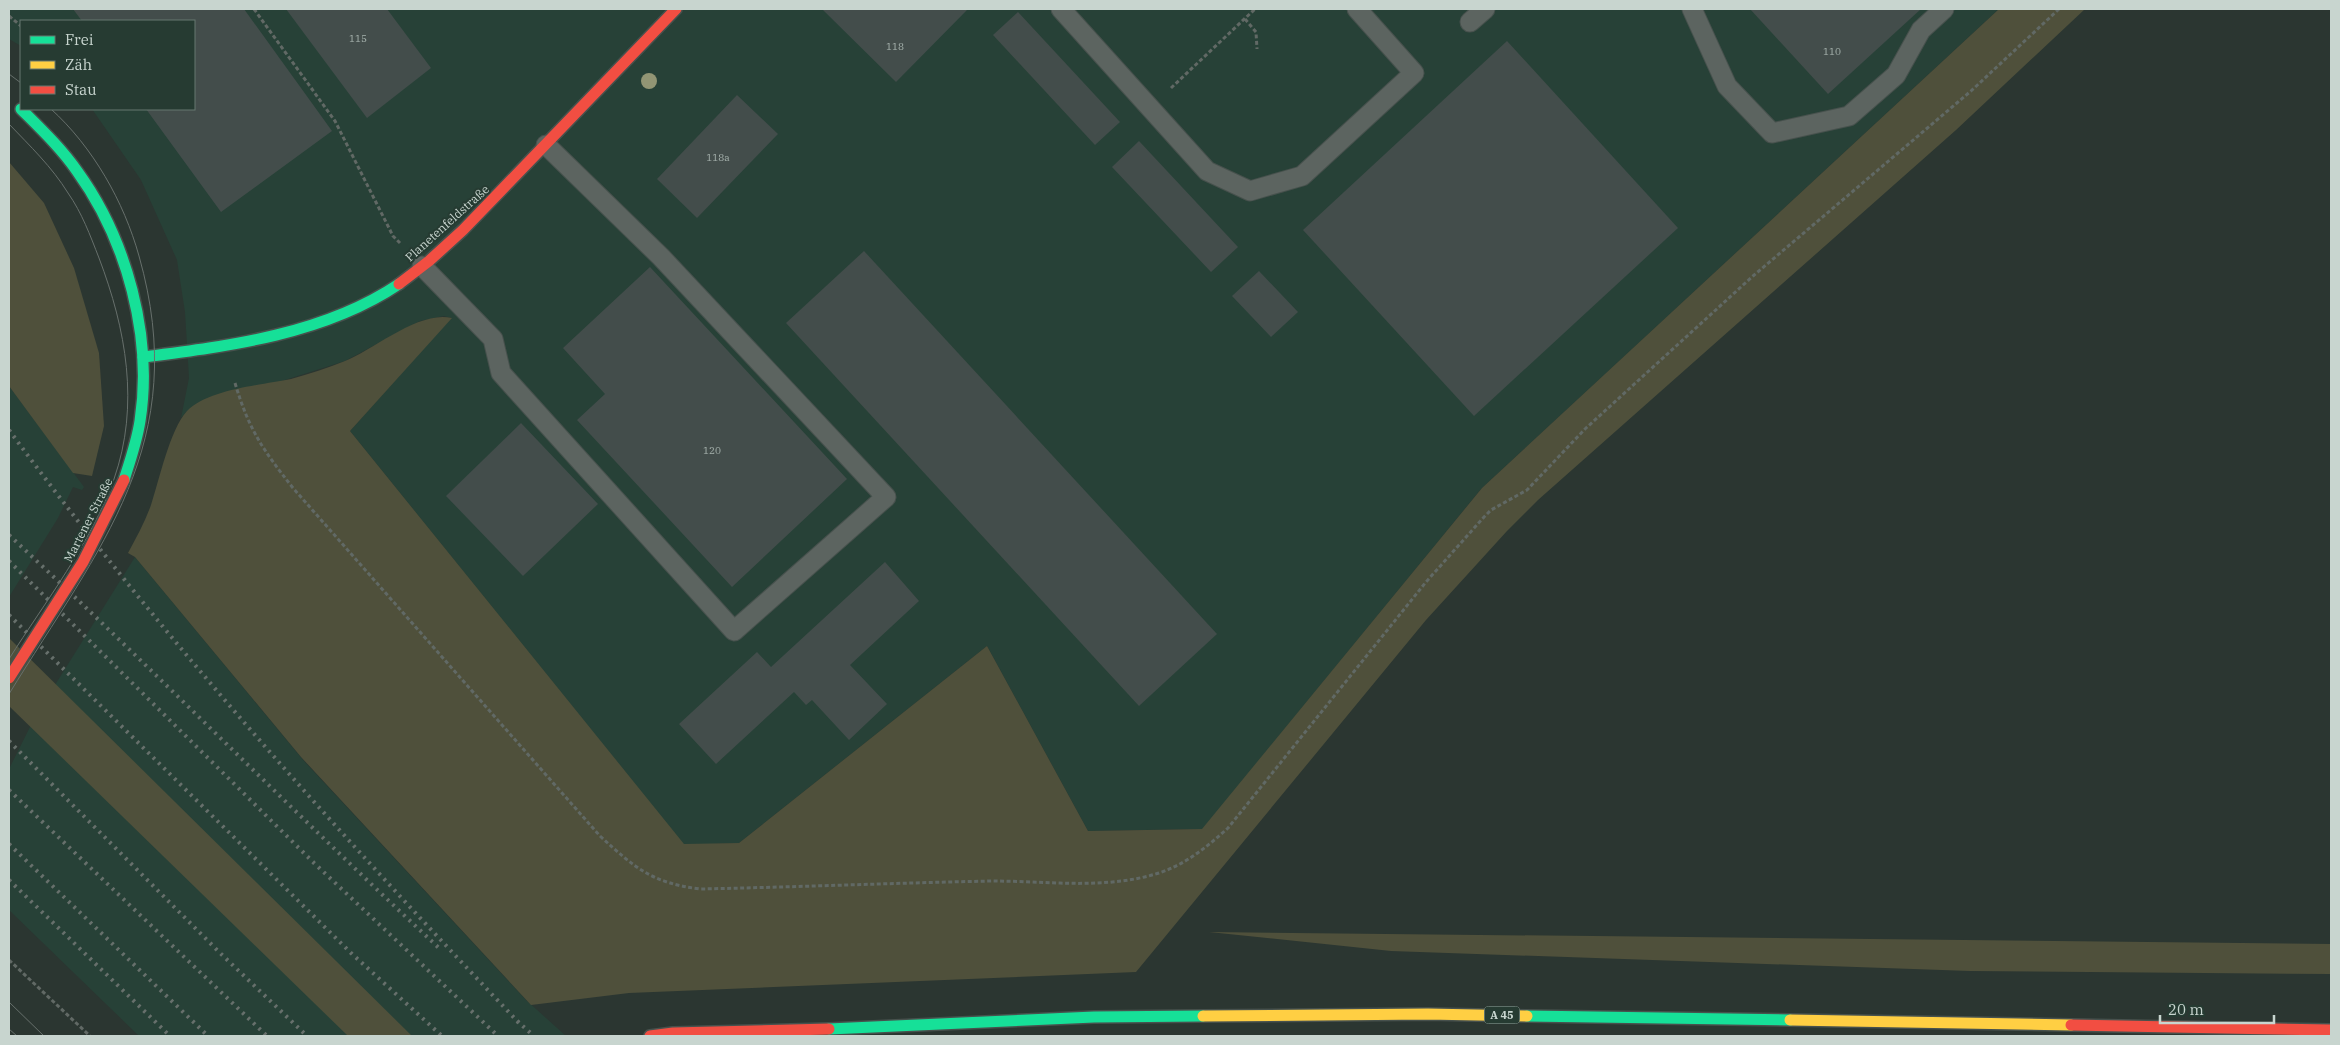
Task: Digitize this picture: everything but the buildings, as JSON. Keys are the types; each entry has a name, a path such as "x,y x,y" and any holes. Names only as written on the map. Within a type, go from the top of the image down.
{"main road":[{"name":"Planetenfeldstraße","path":"143,357 195,350 310,326 375,298 422,266 481,213 616,68 676,9"},
{"name":"Martener Straße","path":"9,678 83,562 124,480 141,416 143,357 137,306 119,251 99,208 73,162 40,125 22,110"},
{"name":"A 45","path":"650,1036 674,1033 774,1031 1094,1017 1428,1014 2331,1030"}],"lane":[{"path":"1061,9 1207,171 1250,191 1302,176 1414,73 1357,9"},
{"path":"1470,22 1485,9"},
{"path":"1692,9 1728,86 1772,133 1849,116 1896,75 1922,30 1944,9"},
{"path":"422,266 493,339 501,373 734,631 886,497 661,256 546,145"}],"path":[{"path":"254,9 335,121 393,236 422,266"},
{"path":"1150,107 1255,9"},
{"path":"235,383 244,414 252,431 264,451 293,488 600,836 633,866 647,874 677,886 700,889 994,881 1087,883 1141,877 1159,873 1196,855 1228,828 1426,582 1484,516 1491,510 1527,490 1585,429 1745,283 1971,91 2059,9"},
{"path":"9,16 20,25"},
{"path":"1244,19 1256,32 1257,49"},
{"path":"9,960 90,1036"}],"shaded area":[{"path":"9,9 1999,9 1481,489 1203,829 1088,831 987,646 739,843 684,845 350,431 451,318 444,316 420,321 345,361 187,411 181,418 189,378 185,312 177,260 141,180 93,110 195,110 195,20 20,20 20,45 9,39"},
{"path":"1999,9 2085,9 1956,130 1538,500 1507,531 1426,620 1136,972 629,993 531,1005 301,757 135,557 128,553 149,511 170,442 187,411 208,398 222,393 291,379 345,361 397,332 426,320 439,317 452,318 350,431 684,844 739,843 987,646 1088,831 1202,829 1482,488"},
{"path":"9,162 44,203 74,268 99,353 104,426 92,476 73,473 9,386"},
{"path":"9,386 84,487 82,490 73,487 58,518 9,597"},
{"path":"135,557 304,761 526,1000 566,1036 139,1036 9,910 9,769 35,717"},
{"path":"9,638 412,1036 348,1036 9,706"},
{"path":"1209,932 2331,944 2331,974 1970,971 1391,951"}],"tram line":[{"path":"9,74 20,82"},
{"path":"9,694 104,540 128,490 145,438 154,383 152,322 139,256 133,236 116,196 105,176 80,140 52,110"},
{"path":"9,124 62,183 85,224 99,258 116,312 126,367 128,395 122,451 114,479 104,503 80,549 9,659"},
{"path":"9,1002 44,1036"},
{"path":"9,1029 17,1036"}],"railway":[{"path":"9,430 68,509 192,662 387,883 522,1026"},
{"path":"9,535 439,948"},
{"path":"9,561 314,863 498,1036"},
{"path":"9,615 351,953 442,1036"},
{"path":"9,741 219,952 307,1036"},
{"path":"9,790 267,1036"},
{"path":"9,844 208,1036"},
{"path":"9,880 170,1036"},
{"path":"517,1021 534,1036"}],"traffic: fast":[{"path":"22,110 64,154 95,198 110,227 132,290 143,356 143,389 139,428 124,480"},
{"path":"143,357 243,342 308,326 340,315 370,301 399,284"},
{"path":"829,1029 1094,1017 1203,1016"},
{"path":"1527,1016 1790,1020"}],"traffic: slow":[{"path":"1203,1016 1428,1014 1527,1016"},
{"path":"1790,1020 2071,1025"}],"traffic: jam":[{"path":"399,284 429,261 463,230 676,9"},
{"path":"9,678 83,562 124,480"},
{"path":"2071,1025 2331,1030"},
{"path":"650,1036 673,1033 829,1029"}]}
